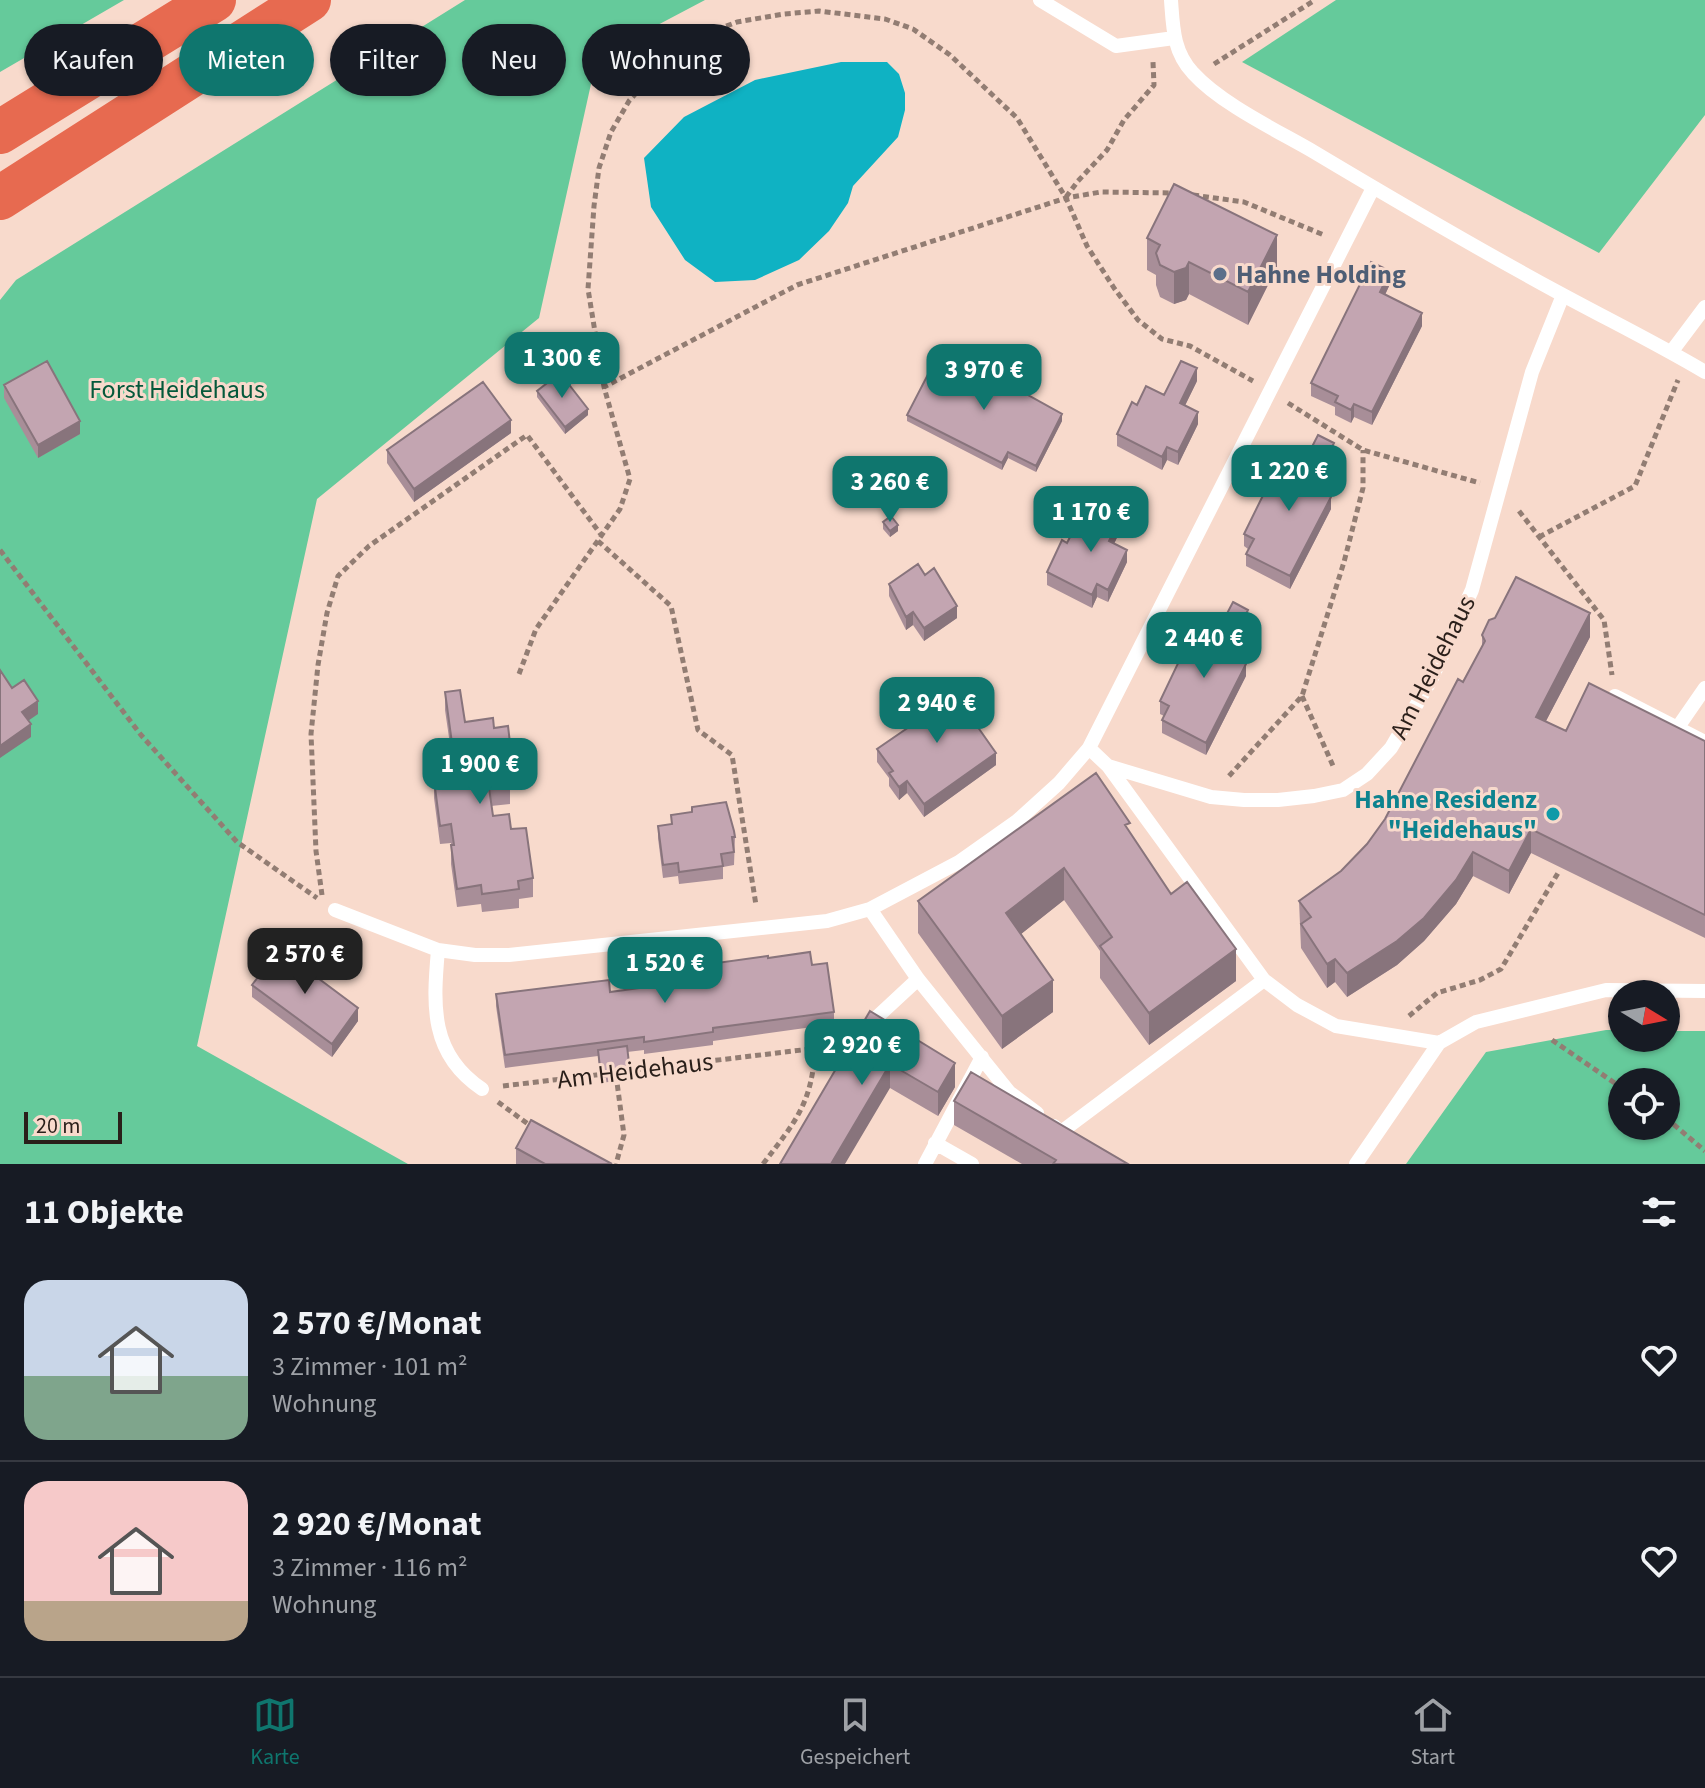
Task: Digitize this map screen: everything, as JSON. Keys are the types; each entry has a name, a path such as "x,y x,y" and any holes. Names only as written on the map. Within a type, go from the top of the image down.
{"highway":[{"path":"155,24 186,0"},
{"path":"163,31 214,0"},
{"path":"0,198 309,0"},
{"path":"0,132 58,96"},
{"path":"0,222 98,133"}],"lane":[{"path":"1040,0 1116,46 1174,38"},
{"path":"1171,0 1174,38 1182,60 1195,76 1226,99 1373,188 1705,372"},
{"path":"329,906 438,950 509,955 827,921 870,909 959,862 1017,821 1059,783 1089,748 1373,188"},
{"name":"Am Heidehaus","path":"1108,766 1211,797 1278,800 1343,790 1367,774 1391,748 1431,680 1472,590 1532,372 1563,295"},
{"path":"1672,351 1705,307"},
{"path":"1678,727 1705,688"},
{"path":"1615,696 1705,742"},
{"name":"Am Heidehaus","path":"1089,748 1108,766 1264,980 1315,1016 1336,1026 1439,1043"},
{"path":"870,909 918,979 1009,1092 1061,1132 1264,980"},
{"path":"438,950 434,995 438,1028 446,1051 457,1068 482,1089"},
{"path":"848,1044 918,979"},
{"path":"1356,1164 1439,1043 1476,1022 1606,990 1705,991"},
{"path":"925,1164 982,1057"},
{"path":"935,1143 972,1164"}],"path":[{"path":"1195,76 1315,0"},
{"path":"519,674 536,629 620,509 630,479 604,387 588,289 599,168 611,132 629,101 670,55 692,39 737,22 819,11 885,19 913,29 950,55 1017,118 1066,198 1087,246 1114,288 1138,320 1162,339 1190,346 1269,390 1363,450 1501,489 1604,620 1615,696"},
{"path":"1066,198 1107,150 1124,120 1154,85 1153,41"},
{"path":"604,387 797,285 1066,198 1101,192 1175,193 1244,202 1343,243"},
{"path":"1539,537 1635,486 1686,360"},
{"path":"329,906 316,851 311,734 320,652 338,576 369,546 527,435 600,538 671,606 698,730 732,755 759,928"},
{"path":"1211,797 1302,696 1344,562 1363,488 1363,450"},
{"path":"0,550 141,735 237,842 329,906"},
{"path":"1302,696 1343,790"},
{"path":"1386,1034 1437,993 1480,980 1501,969 1558,873"},
{"path":"1552,1040 1608,1078"},
{"name":"Am Heidehaus","path":"482,1089 848,1044"},
{"path":"763,1164 797,1120 808,1097 814,1074 815,1049"},
{"path":"616,1073 624,1135 616,1164"},
{"path":"482,1089 533,1127"},
{"path":"1680,1130 1705,1151"}],"green space":[{"path":"0,0 124,0 83,24 24,24 24,58 0,72"},
{"name":"Forst Heidehaus","path":"465,0 705,0 660,24 582,24 582,96 588,96 539,318 317,499 197,1046 408,1164 0,1164 0,300 16,280 330,84 330,96 446,96 446,24 427,24"},
{"path":"1336,0 1705,0 1705,115 1599,253 1242,62"},
{"path":"1608,1030 1608,1052 1680,1052 1680,1031 1705,1031 1705,1164 1406,1164 1486,1052"}],"water":[{"path":"841,62 887,62 899,74 905,93 905,110 898,137 853,186 848,203 829,231 799,260 755,280 715,282 685,260 651,207 644,158 684,117 724,96 750,96 750,83"}],"building":[{"path":"1174,184 1277,235 1248,292 1189,262 1186,268 1174,272 1160,265 1156,253 1160,245 1147,238"},
{"path":"1371,262 1390,271 1380,292 1422,313 1372,412 1354,404 1351,410 1335,402 1338,396 1311,383"},
{"path":"939,353 1001,383 1003,381 1062,414 1036,466 1008,452 1002,463 907,415"},
{"path":"47,361 80,421 38,445 4,385"},
{"path":"1181,361 1197,368 1180,403 1198,412 1178,452 1167,447 1162,457 1117,434 1132,402 1137,405 1146,386 1164,395"},
{"path":"560,373 588,409 565,427 537,391"},
{"path":"483,382 511,420 414,489 387,450"},
{"path":"1318,435 1334,443 1311,486 1331,497 1290,576 1246,554 1254,539 1244,534 1276,469 1296,478"},
{"path":"1111,499 1126,506 1109,541 1127,550 1108,590 1097,584 1092,595 1047,572 1062,540 1067,543 1076,525 1093,534"},
{"path":"891,516 898,525 890,531 883,522"},
{"path":"918,564 925,575 934,568 957,606 924,628 913,612 906,617 889,584"},
{"name":"Hahne Residenz \"Heidehaus\"","path":"1516,577 1590,613 1536,717 1566,731 1589,683 1705,741 1705,915 1531,829 1509,871 1473,852 1456,880 1424,918 1397,941 1347,973 1335,959 1327,964 1301,924 1311,917 1299,901 1341,871 1367,844 1385,819 1458,679 1463,682 1485,641 1482,635 1489,620 1495,618"},
{"path":"1233,602 1248,610 1226,654 1246,664 1206,743 1162,720 1169,706 1160,701 1191,636 1210,646"},
{"path":"0,670 12,688 24,680 38,701 22,712 31,724 0,746"},
{"path":"944,679 996,753 924,804 907,781 899,787 889,773 893,771 877,749 925,716 914,701"},
{"path":"460,690 465,722 493,718 494,728 508,726 513,769 507,770 510,785 489,788 493,816 509,814 511,829 526,828 533,878 518,881 519,889 482,894 481,885 457,889 451,824 440,826 434,780 445,778 444,771 448,765 455,765 445,692"},
{"path":"1096,773 1130,823 1125,825 1171,894 1187,882 1236,949 1149,1013 1100,946 1112,937 1064,868 1006,913 1053,980 1002,1016 918,901"},
{"path":"726,802 735,837 732,837 734,852 721,854 723,866 679,872 678,863 663,865 658,826 672,824 671,815 692,812 692,807"},
{"path":"279,949 358,1008 332,1044 252,985"},
{"path":"810,952 812,965 827,963 834,1012 713,1028 713,1032 644,1042 644,1037 505,1055 496,994 609,980 610,992 704,979 702,965"},
{"path":"870,1011 955,1063 938,1092 890,1064 831,1164 780,1164"},
{"path":"627,1046 630,1072 601,1076 598,1050"},
{"path":"971,1072 1128,1164 1053,1164 1056,1160 954,1101"},
{"path":"531,1120 612,1164 545,1164 516,1148"}],"place":[{"name":"Hahne Holding","path":"1220,274"},
{"name":"Hahne Residenz \"Heidehaus\"","path":"1553,814"}]}
